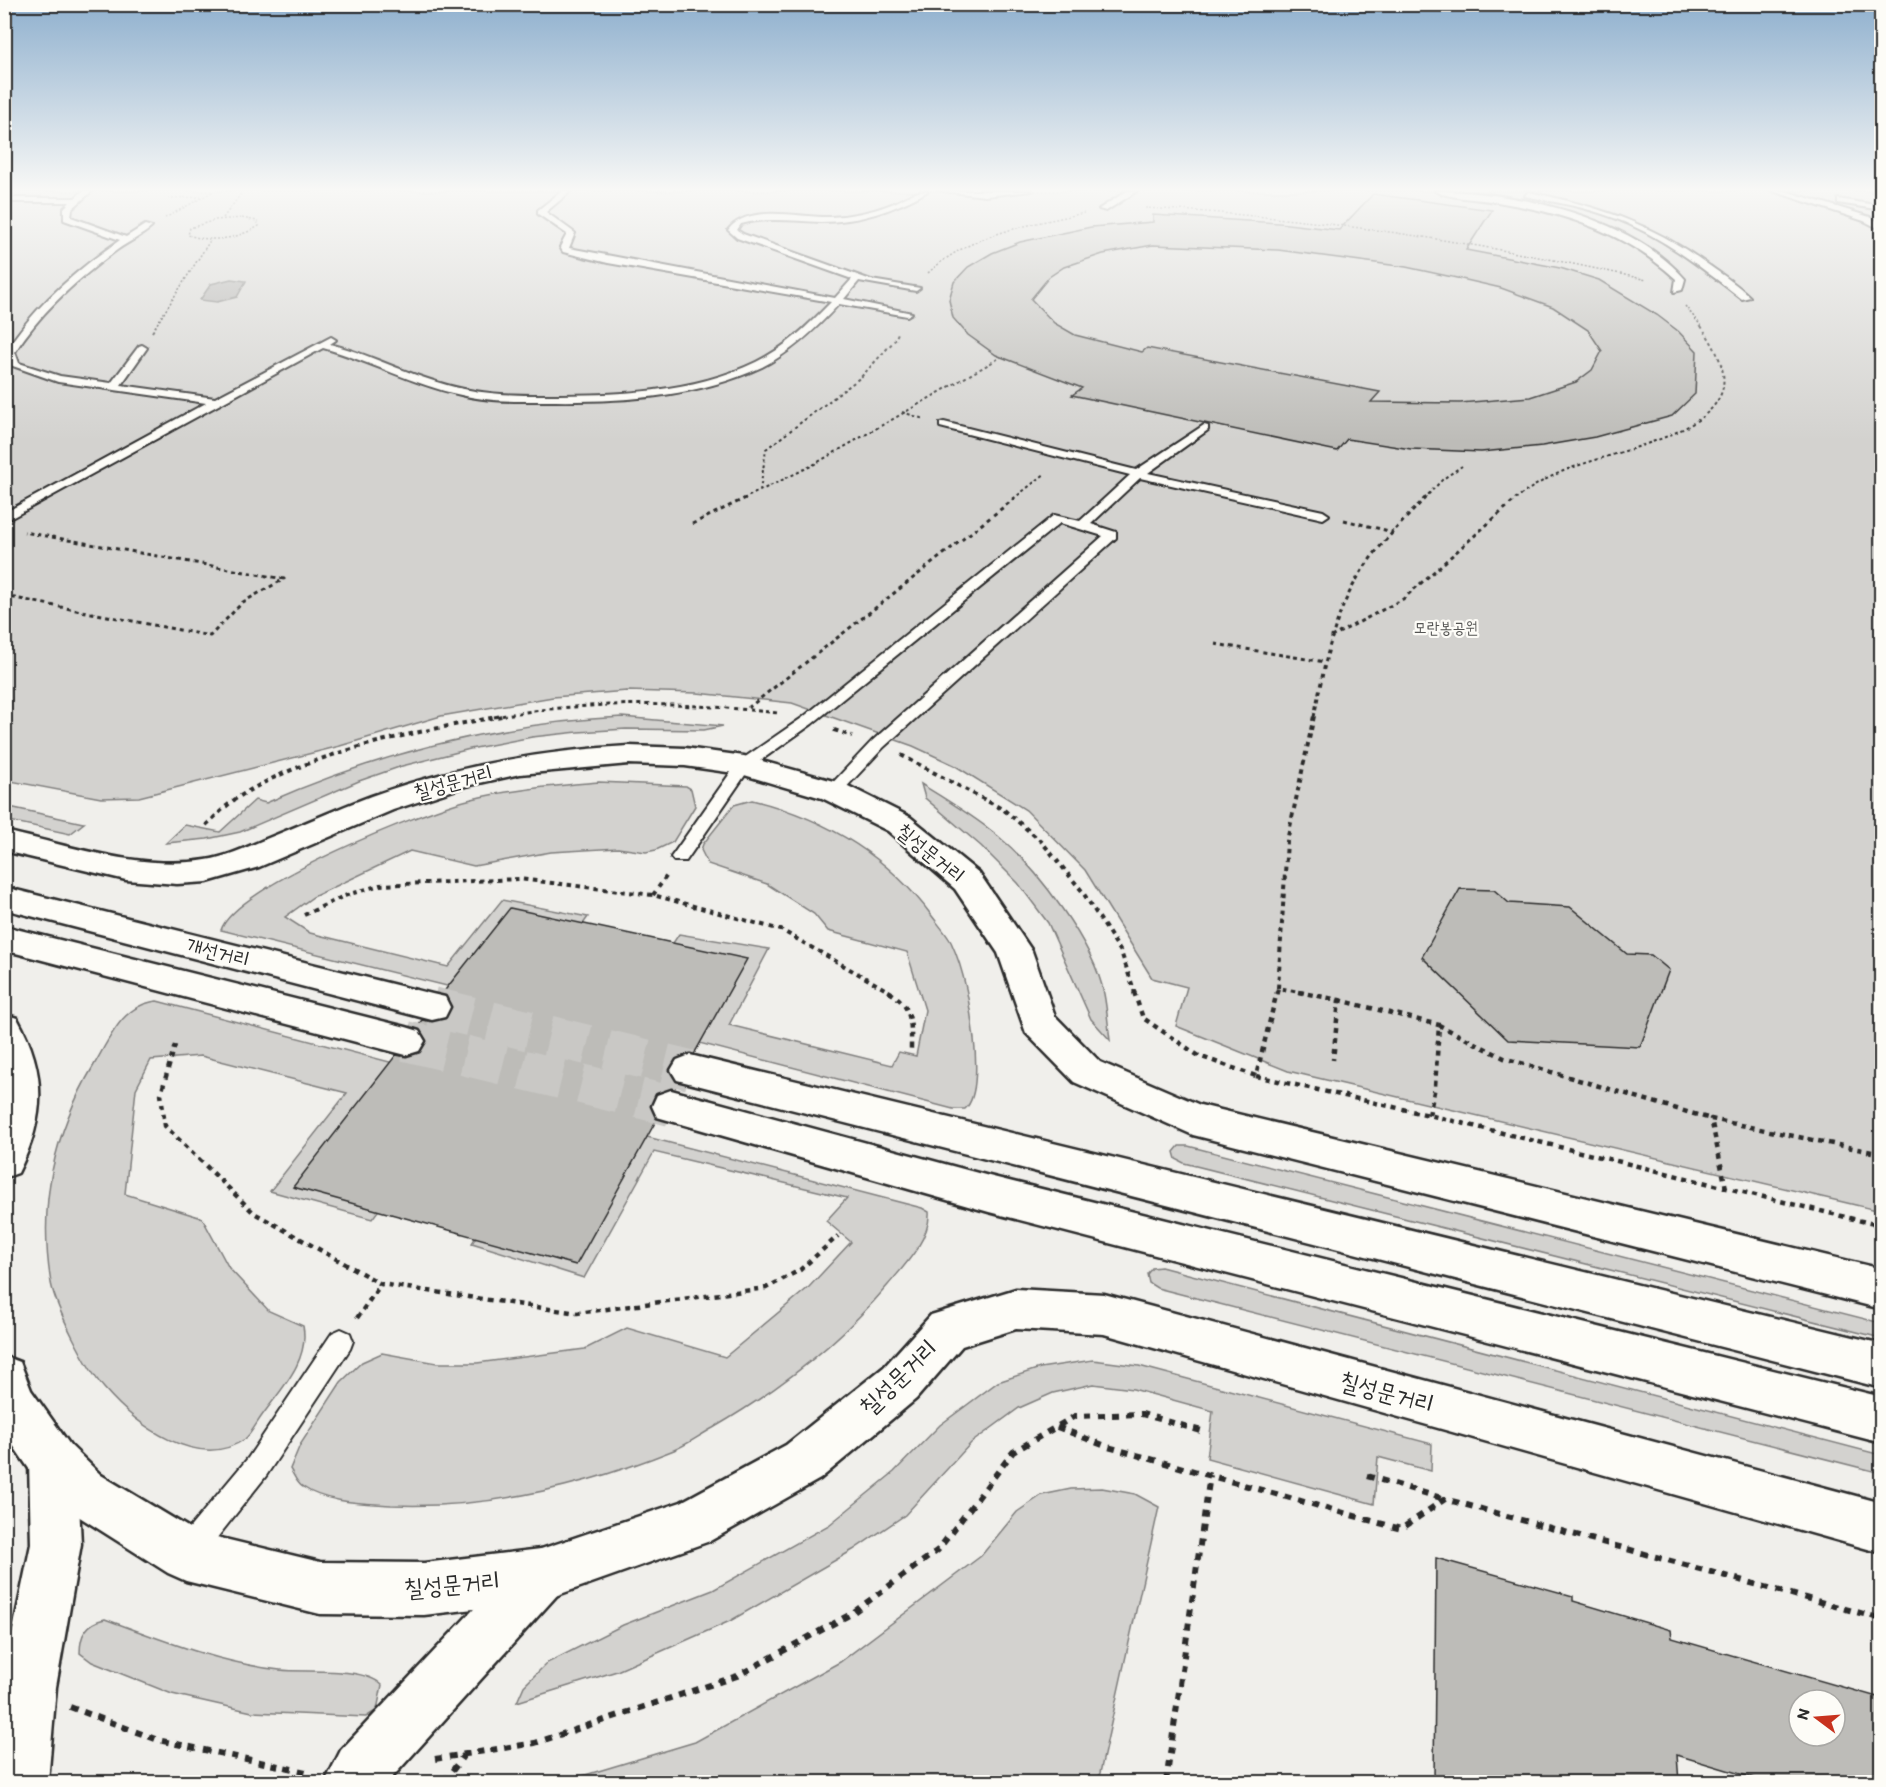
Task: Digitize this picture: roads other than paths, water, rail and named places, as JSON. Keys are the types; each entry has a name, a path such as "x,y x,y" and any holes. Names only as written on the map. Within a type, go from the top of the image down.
{"main road":[{"name":"칠성문거리","path":"4,841 126,869 177,873 207,871 248,860 382,803 459,778 520,765 574,758 629,755 685,757 744,765 833,791 899,824 967,881 1015,951 1039,1023 1087,1072 1193,1119 1881,1289"},
{"name":"개선거리","path":"4,898 432,1007"},
{"name":"개선거리","path":"4,938 406,1041"},
{"path":"4,1028 20,1061 23,1105 4,1161"},
{"path":"690,1070 1881,1366"},
{"path":"671,1106 989,1194 1881,1420"},
{"name":"칠성문거리","path":"4,1378 12,1402 53,1462 84,1492 186,1555 320,1588 424,1589 541,1575 692,1523 803,1462 900,1383 946,1330 1016,1309 1104,1314 1881,1528"},
{"path":"19,1782 29,1687 56,1544 53,1462"},
{"path":"357,1776 541,1575"}],"lane":[{"path":"84,274 32,321 18,337 10,352 15,365 33,373 218,401"},
{"path":"686,274 907,313"},
{"path":"850,274 870,282 916,288"},
{"path":"1677,274 1681,279 1677,290"},
{"path":"1715,274 1745,297"},
{"path":"4,519 326,342 427,383 483,396 571,398 636,395 686,386 744,371 786,347 837,302 858,277"},
{"path":"114,387 142,348"},
{"path":"944,425 1066,457 1323,515"},
{"path":"1082,526 1138,474 1204,428"},
{"path":"680,857 744,765 807,721 1058,518 1112,535 878,744 833,791"},
{"path":"186,1555 257,1467 341,1341"}],"tunnel":[{"path":"432,1007 690,1070"},
{"path":"406,1041 671,1106"}],"park label":[{"name":"모란봉공원","path":"1446,627"}]}
